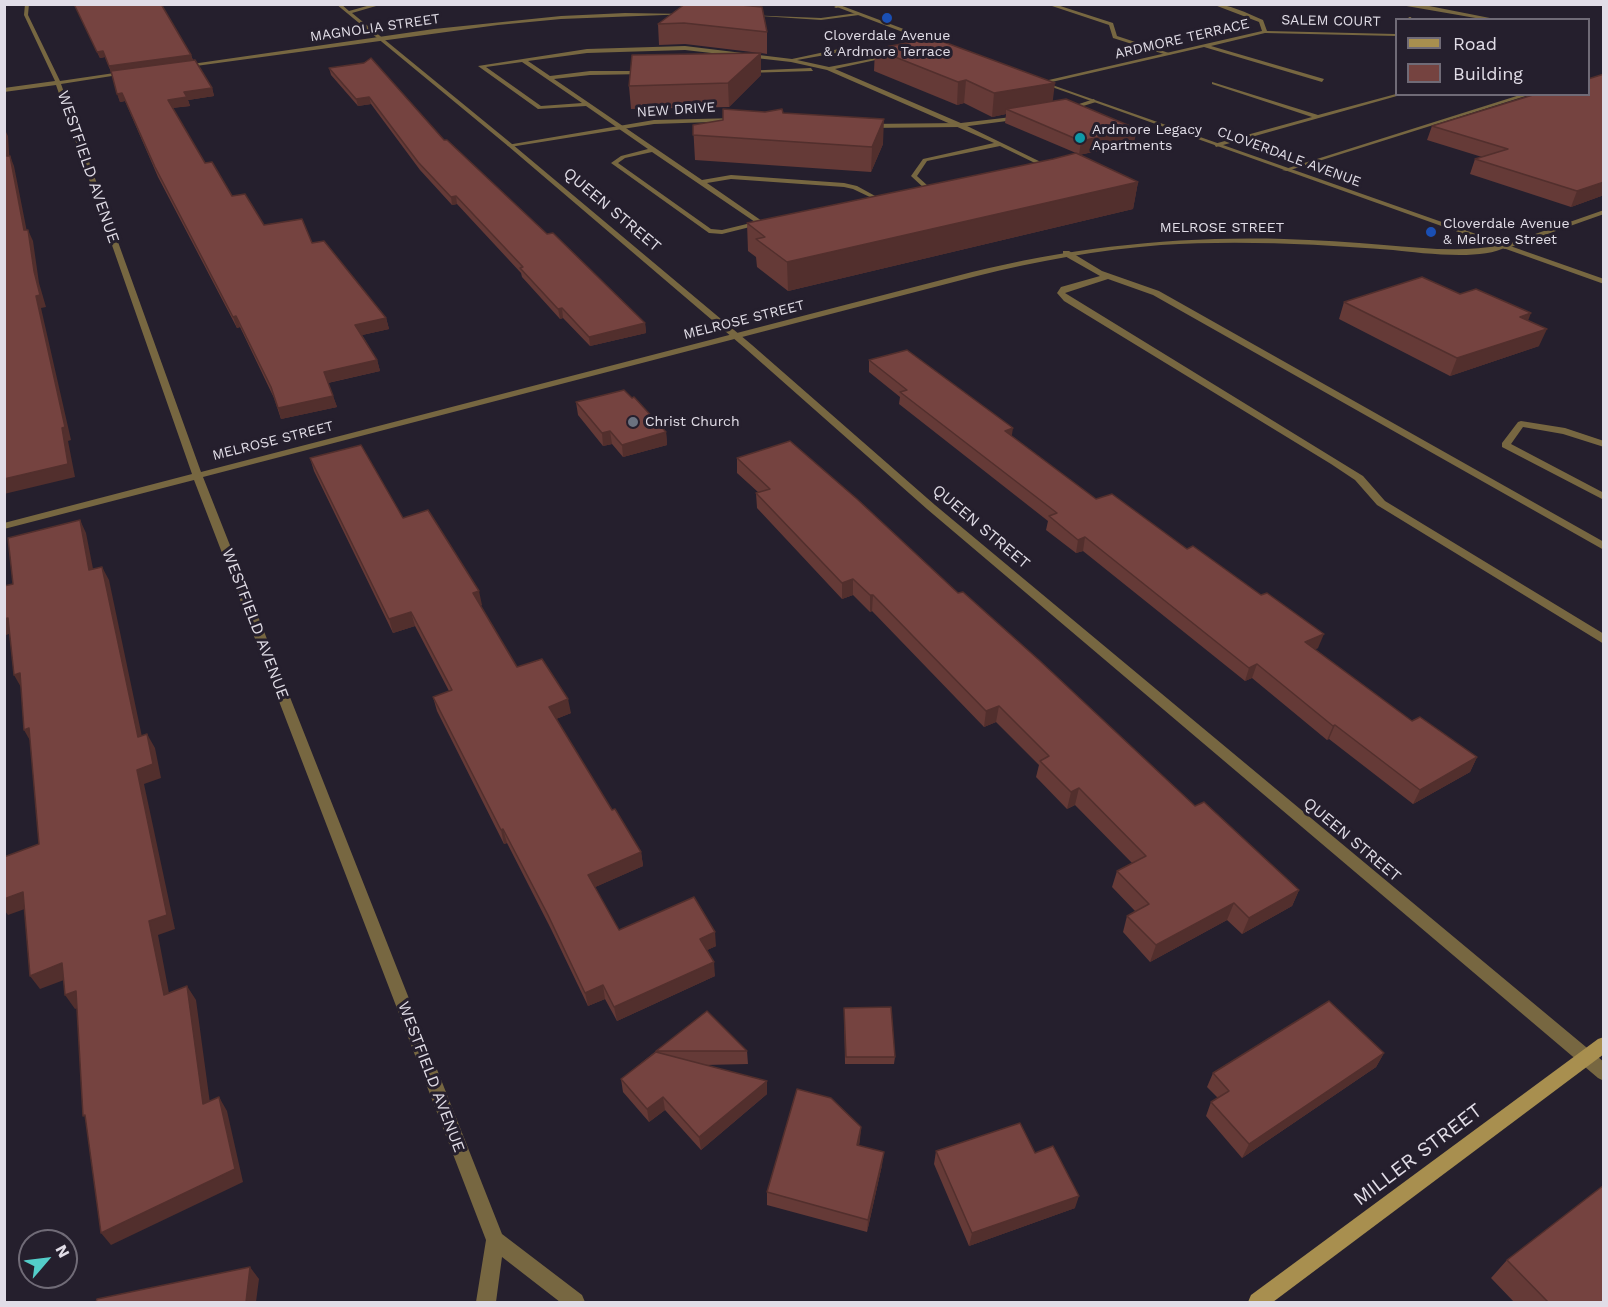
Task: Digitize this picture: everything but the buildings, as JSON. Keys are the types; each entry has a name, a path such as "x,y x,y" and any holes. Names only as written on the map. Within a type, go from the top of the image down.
{"main road":[{"name":"MILLER STREET","path":"1258,1302 1604,1044"}],"street":[{"name":"WESTFIELD AVENUE","path":"27,4 26,15 58,83 197,474 495,1240 486,1302"},
{"name":"QUEEN STREET","path":"338,4 510,145 736,336 940,515 1604,1073"},
{"path":"349,12 381,4"},
{"path":"833,6 848,4"},
{"path":"1048,4 1111,24 1115,37 1169,54"},
{"name":"ARDMORE TERRACE","path":"1043,82 1265,32 1261,21 1214,4"},
{"path":"1397,4 1487,18"},
{"path":"833,6 945,46"},
{"name":"MAGNOLIA STREET","path":"174,67 382,39 572,17 696,14"},
{"path":"739,15 820,20 857,15"},
{"name":"SALEM COURT","path":"1265,32 1395,34"},
{"path":"1205,46 1322,80"},
{"path":"588,104 540,108 482,66 587,51 628,48 685,48 791,60 829,69 961,125 1044,165 1033,167"},
{"path":"736,71 829,69 877,59 848,49 791,60"},
{"path":"523,60 761,223"},
{"path":"4,90 139,72"},
{"path":"549,78 590,73 657,72"},
{"name":"CLOVERDALE AVENUE","path":"1032,78 1604,282"},
{"path":"1214,83 1319,117"},
{"path":"1216,145 1395,96"},
{"path":"1285,170 1524,96"},
{"path":"1056,112 1094,101"},
{"name":"NEW DRIVE","path":"510,145 621,126 717,118 751,120"},
{"path":"861,126 961,125 1027,118"},
{"path":"927,188 914,176 925,160 1000,144"},
{"path":"655,149 623,157 614,163 709,231 722,232 779,219"},
{"path":"702,182 731,177 844,185 855,187 874,197"},
{"path":"916,190 948,184"},
{"path":"863,200 885,195"},
{"name":"MELROSE STREET","path":"4,526 197,474 1066,253 1163,241 1215,240 1335,243 1478,253 1604,212"},
{"path":"1066,253 1108,276 1156,293 1604,547"},
{"path":"1108,276 1064,289 1061,293 1067,299 1342,467 1359,478 1381,503 1604,640"},
{"path":"1604,444 1565,431 1521,424 1504,445 1604,497"},
{"path":"495,1240 575,1302"}],"place":[{"name":"Cloverdale Avenue & Ardmore Terrace","path":"887,18"},
{"name":"Ardmore Legacy Apartments","path":"1080,138"},
{"name":"Cloverdale Avenue & Melrose Street","path":"1431,232"},
{"name":"Christ Church","path":"633,422"}]}
